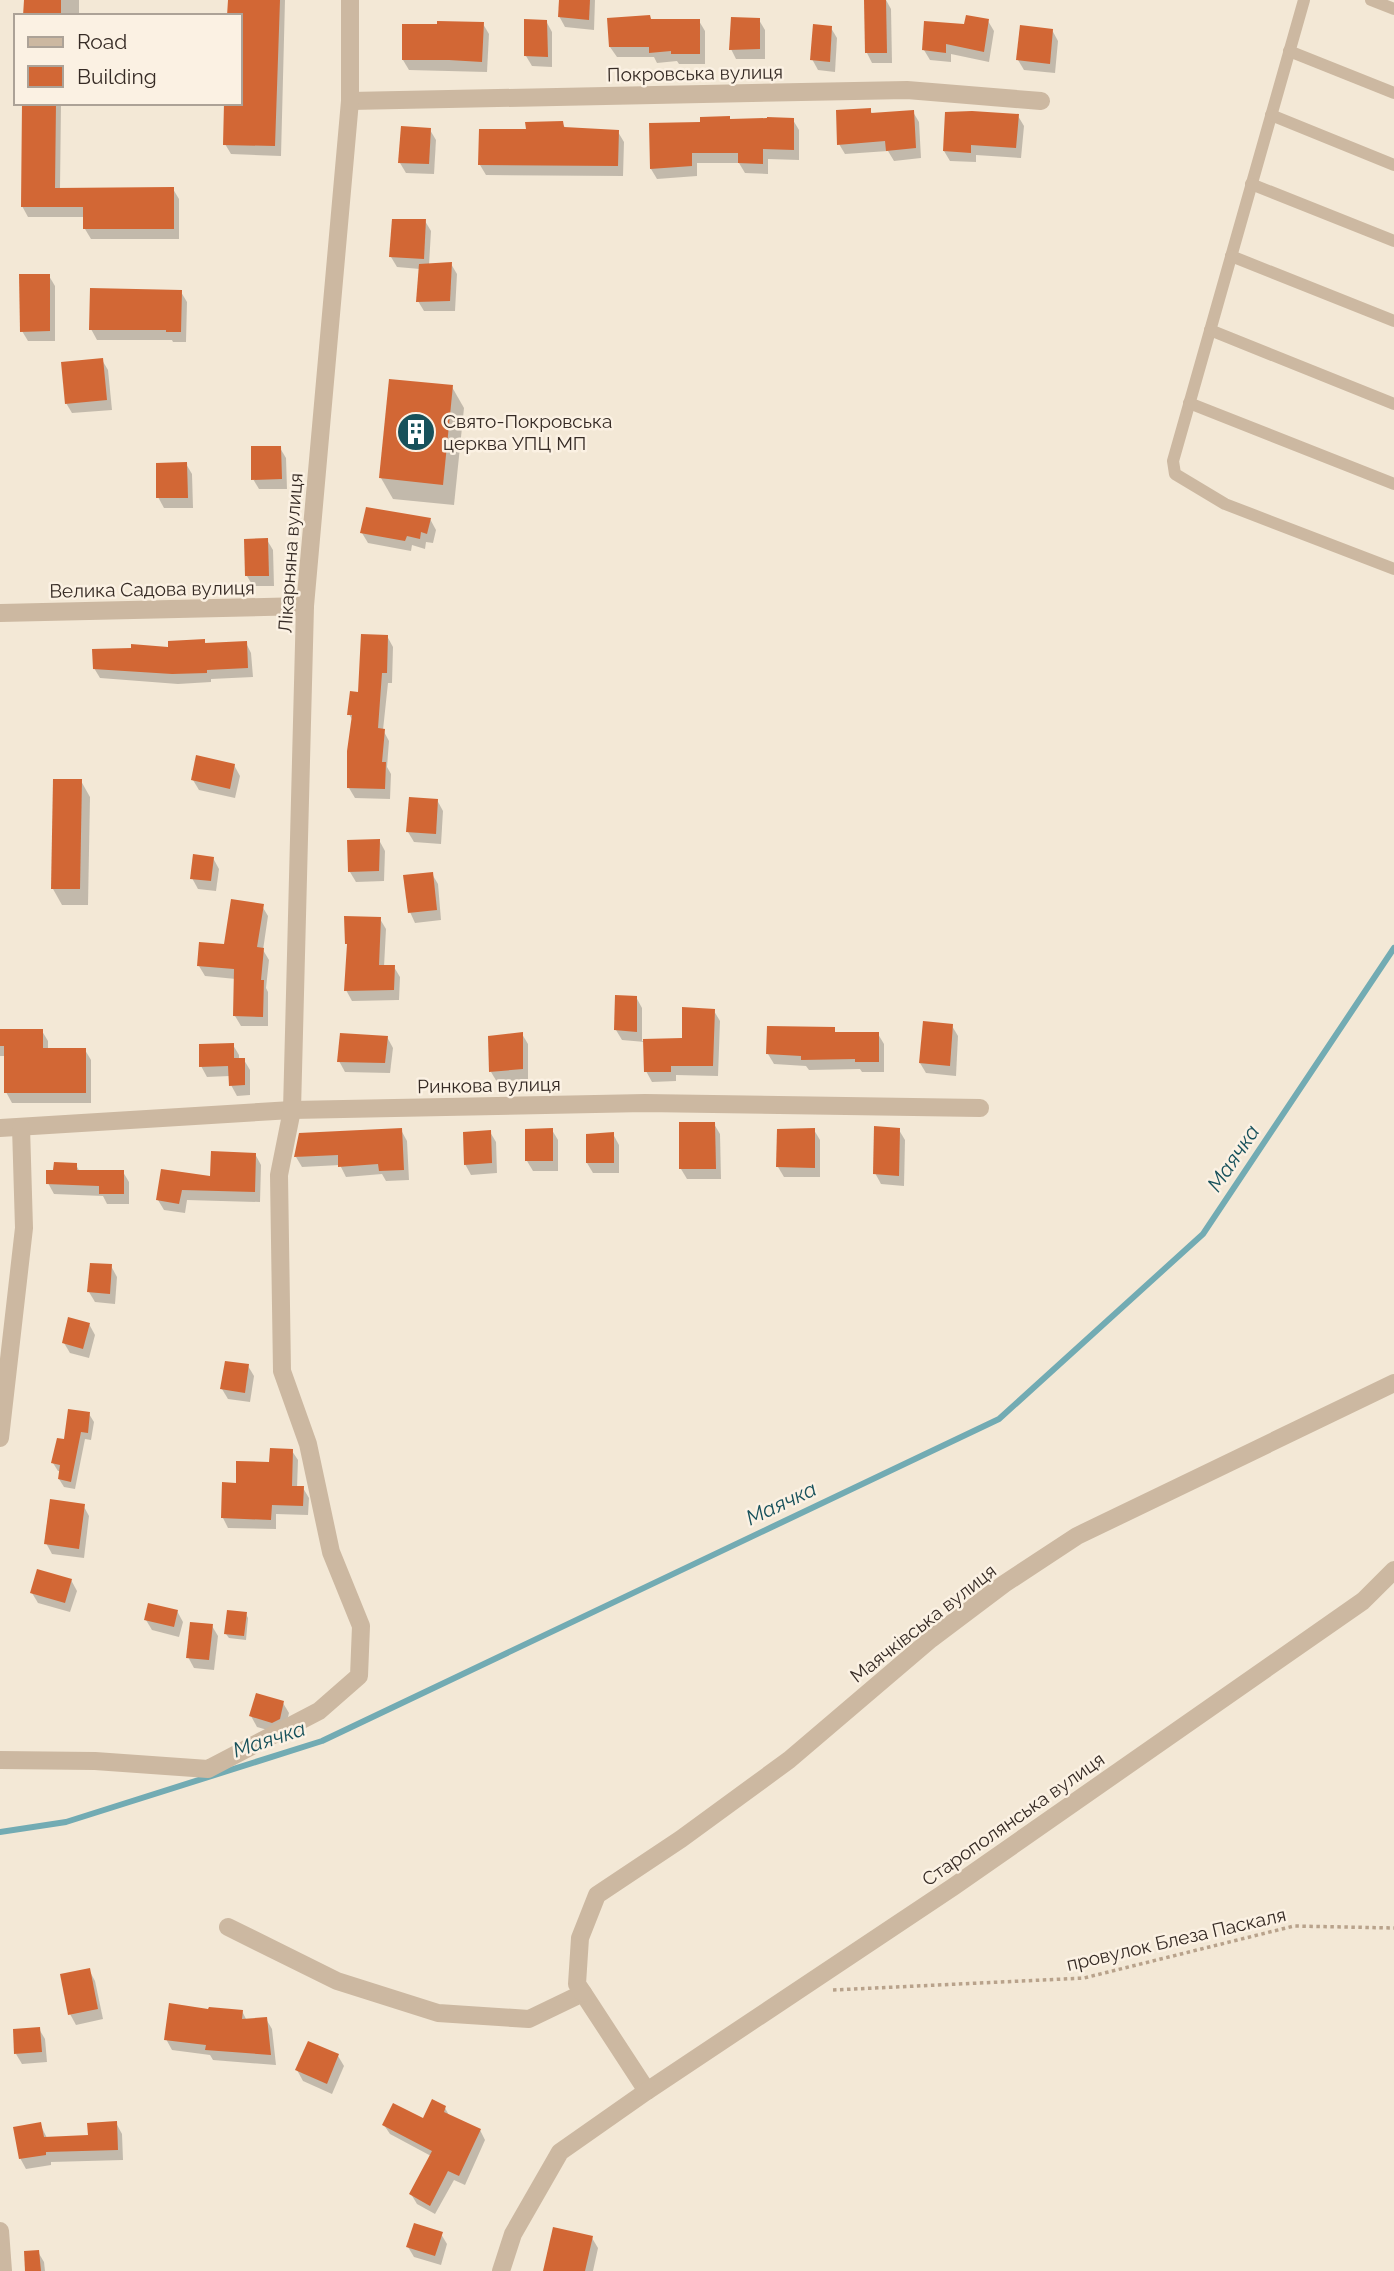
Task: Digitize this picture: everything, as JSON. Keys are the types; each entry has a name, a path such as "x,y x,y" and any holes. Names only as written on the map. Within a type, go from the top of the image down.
{"street":[{"name":"Лікарняна вулиця","path":"0,1760 95,1761 208,1769 319,1710 359,1676 361,1626 331,1552 308,1444 282,1371 279,1175 292,1110 305,606 349,101 350,0"},
{"name":"Покровська вулиця","path":"349,101 907,90 1041,101"},
{"name":"Велика Садова вулиця","path":"0,613 305,606"},
{"name":"Ринкова вулиця","path":"0,1128 292,1110 645,1103 979,1108"},
{"path":"0,1438 24,1228 21,1127"},
{"name":"Маячківська вулиця","path":"583,1993 577,1984 580,1938 597,1895 681,1839 789,1760 931,1639 1004,1584 1077,1536 1394,1383"},
{"name":"Старополянська вулиця","path":"501,2271 513,2234 560,2152 953,1887 1352,1609 1394,1570"},
{"path":"228,1927 337,1981 438,2013 529,2020 583,1993 648,2091"},
{"path":"0,2231 3,2271"}],"lane":[{"path":"1304,0 1173,461 1175,474 1225,504 1394,569"},
{"path":"1371,0 1394,9"},
{"path":"1289,51 1394,93"},
{"path":"1271,115 1394,165"},
{"path":"1251,184 1394,241"},
{"path":"1231,256 1394,321"},
{"path":"1210,330 1394,404"},
{"path":"1189,403 1394,484"}],"path":[{"name":"провулок Блеза Паскаля","path":"796,1992 1084,1979 1294,1926 1394,1928"}],"building":[{"path":"24,0 61,0 61,14 23,14"},
{"path":"228,0 280,0 275,146 223,145 224,105 242,105 242,14 227,14"},
{"path":"559,0 590,0 589,20 558,17"},
{"path":"864,0 886,0 887,53 865,53"},
{"path":"650,15 651,19 700,19 700,54 671,54 671,51 649,53 649,47 609,47 607,18"},
{"path":"966,15 989,19 984,52 946,44 946,53 922,50 924,21 964,24"},
{"path":"731,17 760,18 760,49 729,50"},
{"path":"524,19 547,20 548,57 524,56"},
{"path":"437,21 484,22 482,62 402,60 402,24 437,24"},
{"path":"813,24 832,26 830,62 810,60"},
{"path":"1020,25 1053,29 1050,64 1016,60"},
{"path":"22,105 56,105 55,188 174,187 174,229 83,229 83,207 21,207"},
{"path":"871,108 871,113 914,110 916,148 886,151 885,141 837,145 836,110"},
{"path":"945,112 1019,114 1016,148 971,145 971,153 943,151"},
{"path":"730,116 730,119 794,118 794,150 763,149 763,164 738,163 738,153 692,153 692,166 650,169 649,123 700,122 700,117"},
{"path":"563,121 564,127 619,130 618,166 478,165 479,129 526,129 525,122"},
{"path":"401,126 431,128 429,164 398,163"},
{"path":"392,219 426,219 424,259 389,257"},
{"path":"452,262 450,301 416,302 419,264"},
{"path":"19,274 50,274 50,331 20,332"},
{"path":"90,288 182,290 181,332 89,330"},
{"path":"103,358 107,400 65,404 61,362"},
{"name":"Свято-Покровська церква УПЦ МП","path":"389,379 453,385 443,485 379,478"},
{"path":"251,446 281,446 282,479 251,480"},
{"path":"187,462 188,498 156,498 156,463"},
{"path":"366,507 431,518 427,534 421,532 420,539 407,536 405,541 360,533"},
{"path":"268,538 269,576 245,576 244,539"},
{"path":"361,634 388,635 387,673 382,673 378,728 385,729 382,762 386,762 385,789 347,788 347,751 352,715 347,715 350,691 358,692"},
{"path":"205,639 205,643 247,641 248,668 172,674 93,669 92,649 131,648 131,644 168,647 168,641"},
{"path":"196,755 235,764 230,789 191,780"},
{"path":"53,779 82,779 80,889 51,889"},
{"path":"409,797 438,799 436,834 406,832"},
{"path":"380,839 379,871 348,872 347,840"},
{"path":"193,854 214,857 211,881 190,879"},
{"path":"433,872 437,910 408,913 403,875"},
{"path":"231,899 264,904 257,947 264,948 261,980 264,980 263,1017 233,1016 234,969 197,966 199,942 224,944"},
{"path":"344,916 381,917 379,965 395,965 394,990 344,991 347,944"},
{"path":"615,995 637,996 637,1032 614,1030"},
{"path":"682,1007 715,1009 713,1066 671,1066 671,1072 644,1072 643,1039 682,1038"},
{"path":"923,1021 953,1024 950,1066 919,1063"},
{"path":"767,1026 835,1027 835,1032 879,1032 879,1062 855,1062 855,1059 801,1060 801,1056 766,1054"},
{"path":"0,1029 43,1029 43,1048 86,1048 86,1093 4,1093 4,1046 0,1046"},
{"path":"523,1032 523,1069 489,1072 488,1036"},
{"path":"340,1033 388,1036 385,1063 337,1062"},
{"path":"234,1043 234,1058 245,1058 245,1085 229,1086 228,1066 199,1067 199,1044"},
{"path":"679,1122 715,1122 716,1169 679,1169"},
{"path":"874,1126 900,1128 899,1176 873,1174"},
{"path":"402,1128 404,1170 379,1171 378,1164 338,1167 338,1155 294,1157 299,1133"},
{"path":"553,1128 553,1161 525,1161 525,1129"},
{"path":"815,1128 815,1168 776,1167 777,1129"},
{"path":"491,1130 492,1163 464,1165 463,1132"},
{"path":"614,1132 614,1163 586,1163 586,1134"},
{"path":"211,1151 256,1153 255,1192 182,1190 179,1204 156,1200 161,1169 210,1176"},
{"path":"54,1162 77,1163 77,1170 124,1170 124,1194 99,1194 99,1186 46,1184 46,1170 53,1170"},
{"path":"90,1263 112,1264 110,1294 87,1292"},
{"path":"68,1317 90,1323 83,1349 62,1343"},
{"path":"225,1361 249,1364 245,1393 220,1389"},
{"path":"68,1409 90,1412 88,1433 81,1432 71,1482 58,1479 60,1465 51,1463 57,1438 64,1439"},
{"path":"270,1448 293,1449 292,1486 304,1486 303,1506 272,1505 271,1520 221,1518 222,1482 236,1483 236,1461 269,1462"},
{"path":"50,1499 85,1504 79,1549 44,1544"},
{"path":"37,1569 72,1579 65,1603 30,1593"},
{"path":"148,1603 178,1610 174,1627 144,1620"},
{"path":"227,1610 247,1612 244,1636 224,1634"},
{"path":"190,1622 213,1624 209,1660 186,1658"},
{"path":"256,1693 284,1701 280,1719 272,1723 249,1716"},
{"path":"90,1968 98,2009 68,2015 60,1974"},
{"path":"169,2003 208,2009 243,2010 242,2019 267,2017 271,2055 205,2050 206,2045 164,2040"},
{"path":"40,2027 42,2052 14,2054 13,2029"},
{"path":"308,2041 339,2054 327,2084 295,2070"},
{"path":"432,2099 446,2106 444,2112 481,2129 459,2176 448,2171 430,2206 409,2194 432,2151 382,2125 393,2103 423,2118"},
{"path":"117,2121 118,2150 46,2152 46,2155 19,2159 13,2127 41,2122 44,2137 88,2135 87,2123"},
{"path":"414,2223 443,2232 435,2256 406,2247"},
{"path":"553,2227 593,2236 585,2271 543,2271"},
{"path":"39,2250 41,2271 25,2271 24,2251"}],"waterway":[{"name":"Маячка","path":"0,1832 66,1822 322,1741 999,1419 1203,1234 1394,948"}],"place":[{"name":"Свято-Покровська церква УПЦ МП","path":"416,432"}]}
